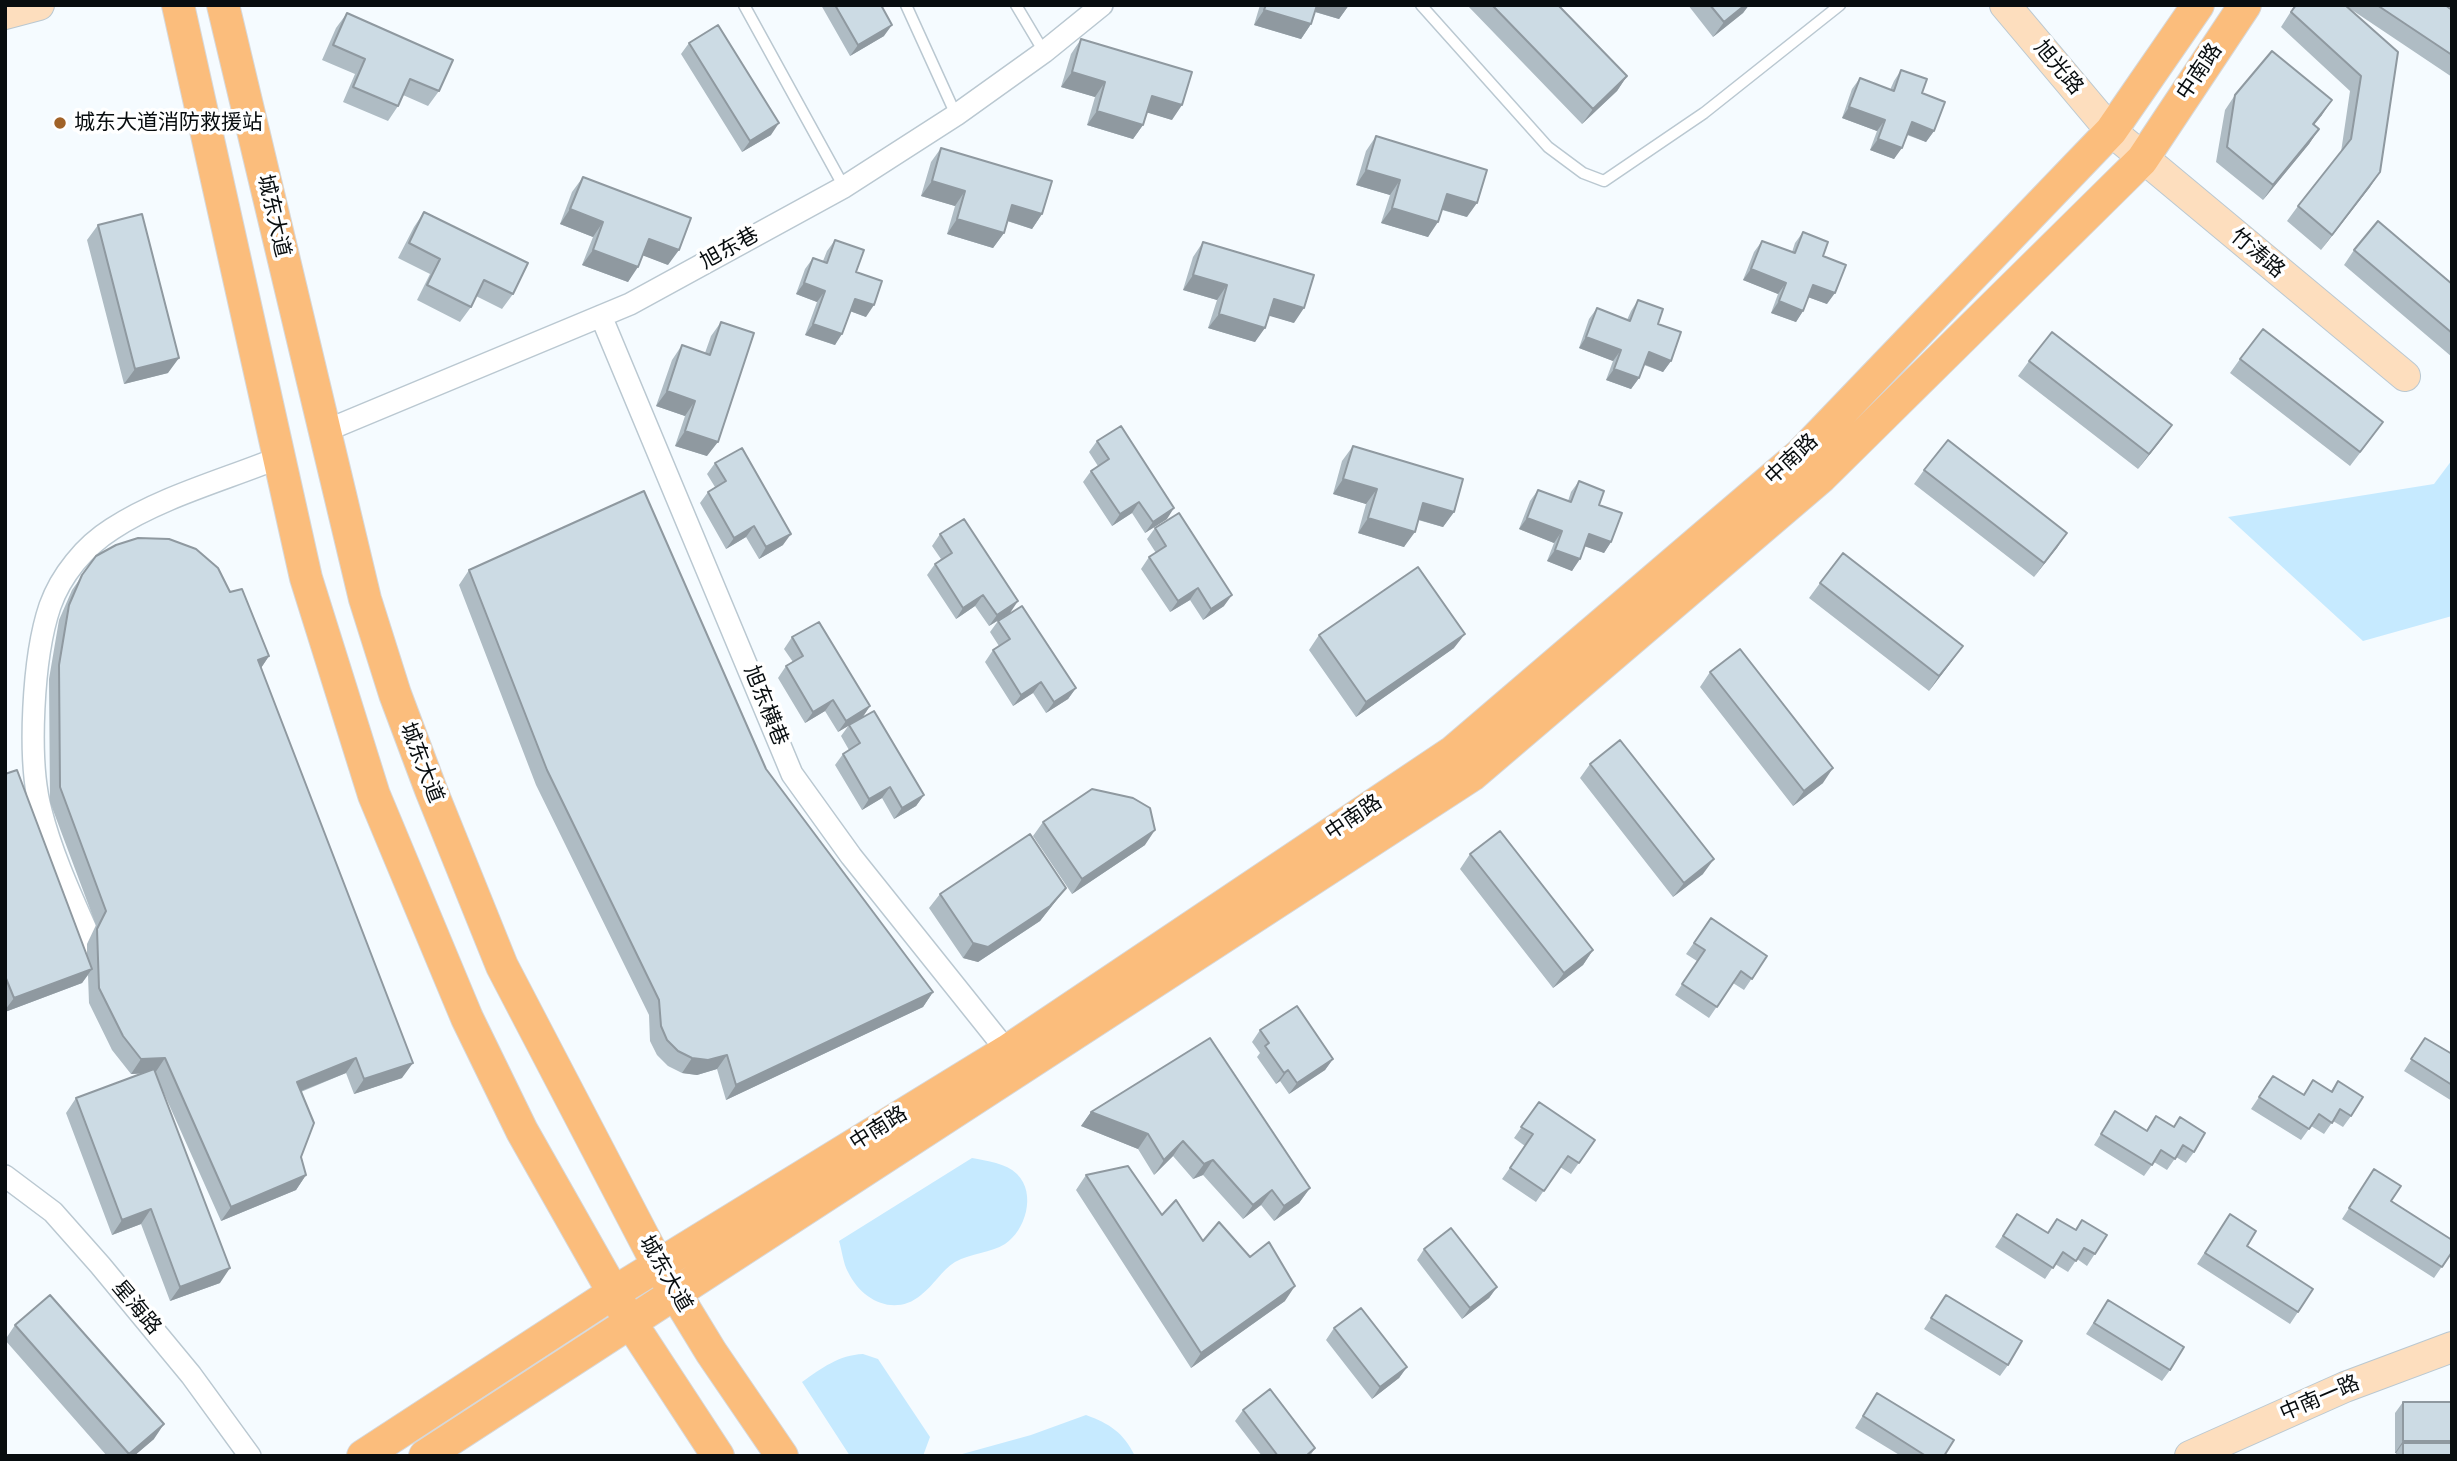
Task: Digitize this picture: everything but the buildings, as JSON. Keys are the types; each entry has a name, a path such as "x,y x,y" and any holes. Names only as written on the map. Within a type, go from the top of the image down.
{"main road":[{"path":"178,5 306,578 374,796 467,1018 522,1131 629,1320 718,1456"},
{"name":"城东大道","path":"223,5 368,611 395,694 454,850 502,966 658,1265 782,1456"},
{"name":"中南路","path":"363,1456 613,1293 1007,1051 1454,751 1800,455 2110,131 2198,5"},
{"name":"中南路","path":"425,1456 629,1320 735,1256 1472,775 1821,477 2142,160 2245,5"}],"street":[{"path":"5,14 39,5"},
{"name":"旭东巷","path":"325,431 630,304 844,187 956,115 1044,52 1102,5"},
{"name":"旭光路","path":"2005,5 2110,131"},
{"name":"竹涛路","path":"2110,131 2405,376"},
{"name":"旭东横巷","path":"601,316 792,774 851,856 1007,1051"},
{"path":"107,978 40,810 35,764 35,707 40,651 50,605 73,562 112,529 160,505 278,458"},
{"name":"星海路","path":"5,1176 53,1212 100,1265 191,1375 250,1456"},
{"name":"中南一路","path":"2190,1456 2345,1387 2452,1347"}],"lane":[{"path":"744,5 844,187"},
{"path":"906,5 956,115"},
{"path":"1016,5 1044,52"},
{"path":"1421,5 1548,147 1583,173 1604,181 1704,113 1840,5"}],"shaded area":[{"path":"2452,460 2452,616 2363,641 2228,517 2434,484"},
{"path":"972,1158 1007,1167 1023,1182 1026,1212 1018,1230 1005,1244 955,1262 911,1302 890,1305 870,1298 848,1272 839,1241"},
{"path":"863,1354 878,1359 930,1437 923,1456 850,1456 802,1382 838,1360"},
{"path":"1086,1415 1115,1430 1135,1456 955,1456 1031,1435"}],"place":[{"name":"城东大道消防救援站","path":"60,123"}]}
